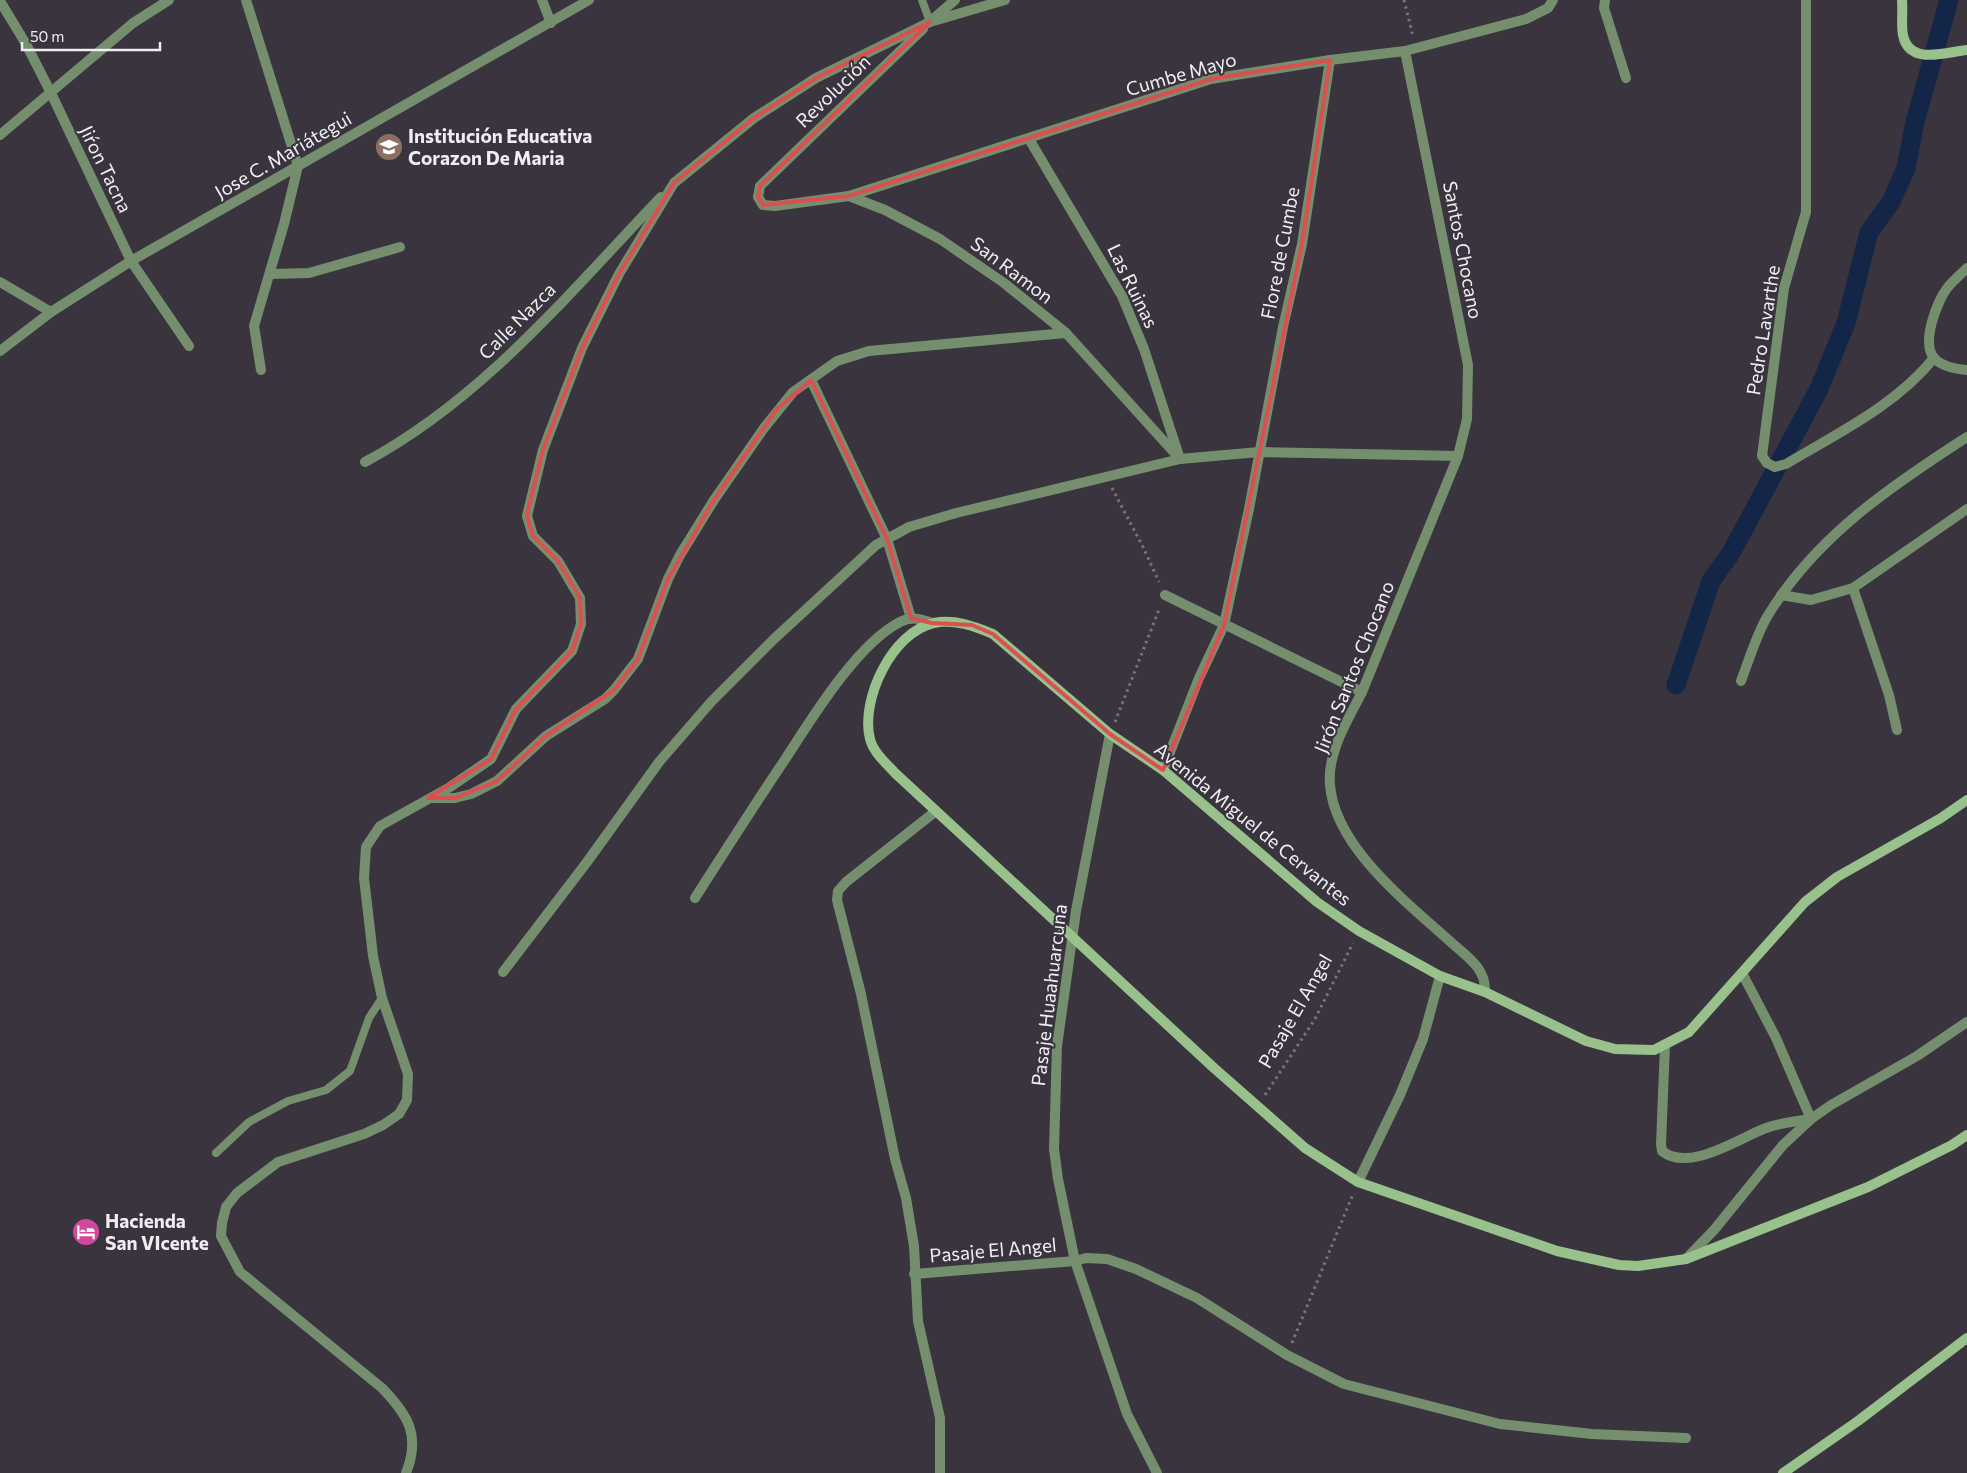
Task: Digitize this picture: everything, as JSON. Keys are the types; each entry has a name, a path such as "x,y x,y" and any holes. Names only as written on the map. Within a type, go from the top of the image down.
{"street":[{"path":"0,135 132,23 168,0"},
{"path":"246,0 298,166 270,274 254,326 261,370"},
{"path":"542,0 551,23"},
{"name":"Jose C. Mariátegui","path":"0,351 51,312 131,261 589,0"},
{"name":"Revolución","path":"775,206 763,205 758,197 760,186 955,0"},
{"path":"406,1473 413,1456 411,1426 400,1406 382,1388 240,1272 221,1236 226,1207 236,1193 278,1162 364,1134 393,1120 404,1108 407,1100 408,1074 382,998 364,878 366,847 380,826 450,787 491,759 516,709 572,651 581,624 580,598 558,562 533,536 527,516 530,501 543,450 582,348 620,274 674,183 754,118 816,78 930,22 1005,0"},
{"name":"Cumbe Mayo","path":"850,196 1211,79 1330,60 1405,51 1526,19 1548,8 1553,0"},
{"path":"1604,0 1604,8 1626,78"},
{"name":"Pedro Lavarthe","path":"1806,0 1806,212 1784,288 1762,456 1767,463 1775,467 1786,464 1900,394 1934,358"},
{"path":"1902,0 1903,36 1912,52 1921,56 1967,49"},
{"name":"Jiŕon Tacna","path":"0,1 26,44 50,91 131,261 189,346"},
{"name":"Santos Chocano","path":"1405,51 1468,365 1467,419 1458,456"},
{"name":"Flore de Cumbe","path":"1163,770 1199,678 1224,625 1249,509 1283,327 1302,244 1330,60"},
{"name":"Las Ruinas","path":"1029,139 1122,296 1144,349 1180,459"},
{"name":"Calle Nazca","path":"366,462 400,444 515,351 674,183"},
{"name":"San Ramon","path":"775,206 850,196 885,210 940,239 1004,283 1066,332 1180,459"},
{"path":"270,274 309,272 400,247"},
{"path":"1967,268 1947,289 1933,316 1928,345 1934,358 1946,366 1967,370"},
{"path":"0,282 51,312"},
{"path":"428,798 455,798 471,794 497,781 546,736 605,699 614,690 638,659 668,579 714,500 777,409 794,392 837,361 869,351 1066,332"},
{"path":"811,380 887,539 912,618"},
{"path":"1741,681 1766,618 1799,571 1842,526 1878,496 1967,437"},
{"path":"503,972 587,862 658,762 711,702 826,590 876,545 909,527 956,513 1180,459 1259,452 1458,456"},
{"name":"Jirón Santos Chocano","path":"1458,456 1362,692 1343,730 1333,759 1330,784 1334,810 1348,836 1383,879 1474,963 1485,981 1485,992"},
{"path":"1781,595 1811,600 1853,588 1967,509"},
{"path":"1853,588 1889,695 1897,730"},
{"path":"1165,595 1362,692"},
{"path":"695,898 825,698 860,656 886,631 900,621 912,618 932,623"},
{"name":"Avenida Miguel de Cervantes","path":"932,623 949,622 972,625 993,634 1110,734 1163,770 1317,902 1359,931 1440,976 1485,992 1586,1041 1615,1049 1654,1050 1688,1032 1805,902 1837,877 1940,818 1967,800"},
{"path":"932,623 913,634 902,645 882,669 871,695 868,717 870,740 880,757 936,811 1258,1107 1305,1148 1358,1182 1557,1251 1619,1265 1638,1266 1686,1259 1868,1187 1952,1145 1967,1134"},
{"name":"Pasaje Huaahuarcuna","path":"1110,734 1076,911 1074,937 1057,1046 1054,1149 1058,1179 1075,1262 1127,1414 1157,1473"},
{"path":"936,811 838,891 837,900 861,994 895,1159 906,1198 914,1246 918,1321 940,1418 940,1473"},
{"path":"1742,973 1776,1038 1811,1119"},
{"path":"1358,1182 1400,1095 1423,1039 1440,976"},
{"path":"1686,1259 1714,1230 1783,1145 1811,1119 1831,1105 1917,1056 1967,1022"},
{"path":"1665,1045 1661,1144 1662,1152 1672,1158 1694,1157 1731,1146 1766,1128 1811,1119"},
{"name":"Pasaje El Angel","path":"914,1274 1075,1262 1086,1258 1107,1259 1136,1268 1197,1298 1287,1355 1344,1384 1500,1424 1592,1434 1686,1438"},
{"path":"1783,1473 1858,1421 1967,1338"}],"lane":[{"path":"922,0 930,22"},
{"path":"216,1153 249,1122 288,1100 326,1090 350,1071 370,1018 382,998"}],"path":[{"path":"1404,0 1416,48"},
{"path":"1106,478 1143,547 1165,595 1110,734"},
{"name":"Pasaje El Angel","path":"1258,1107 1315,1019 1359,931"},
{"path":"1287,1355 1358,1182"}],"highlighted area":[{"path":"930,22 760,186 758,197 763,205 849,196 1211,79 1330,60 1302,244 1224,625 1163,770 1110,734 993,634 972,625 932,623 911,618 887,539 811,380 777,409 714,500 668,579 638,659 614,690 546,736 497,781 455,798 428,798 491,759 516,709 572,651 581,624 580,598 558,561 533,536 527,516 530,501 543,450 582,348 619,274 674,183 754,118 816,78"}],"waterway":[{"path":"1676,685 1711,581 1731,553 1819,389 1846,323 1869,232 1891,202 1906,168 1915,122 1949,0"}],"place":[{"name":"Institución Educativa Corazon De Maria","path":"389,147"},
{"name":"Hacienda San VIcente","path":"86,1232"}]}
